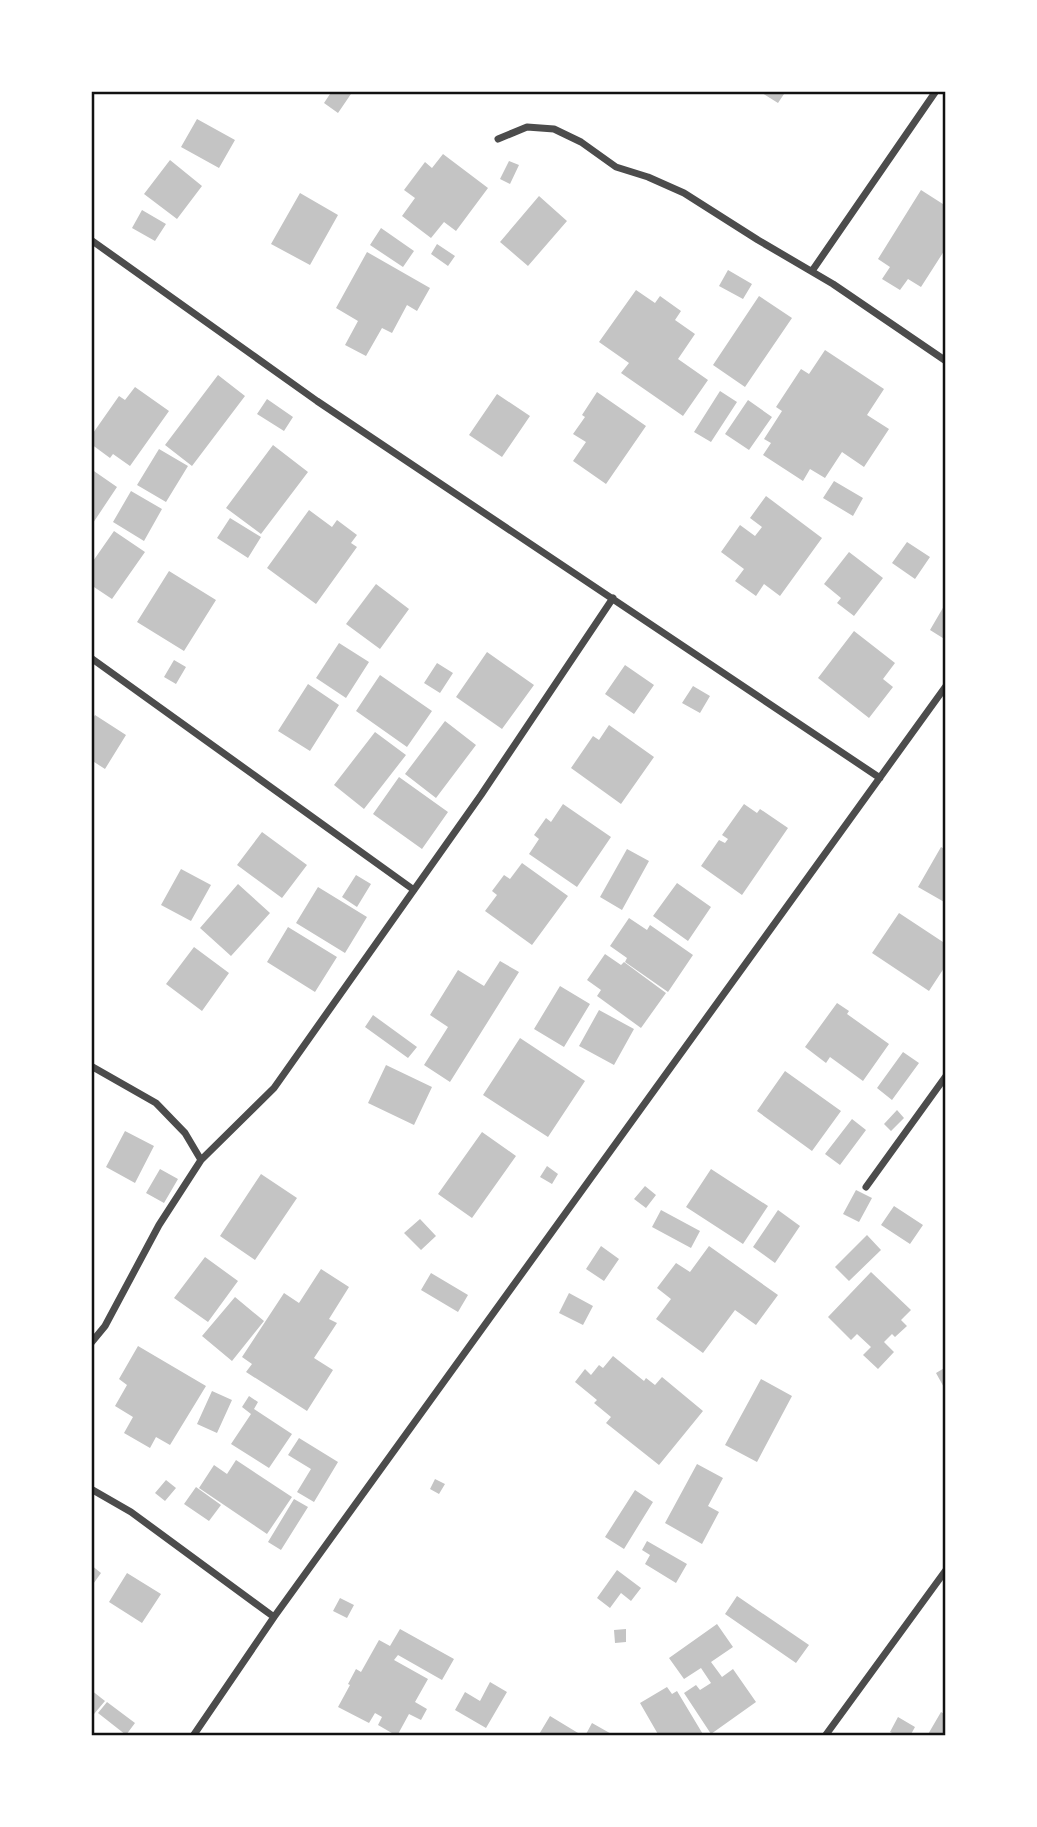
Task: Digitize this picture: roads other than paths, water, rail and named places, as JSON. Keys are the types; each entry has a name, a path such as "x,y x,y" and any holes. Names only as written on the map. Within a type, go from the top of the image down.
{"street":[{"path":"812,271 936,91"},
{"path":"498,139 527,127 554,129 581,142 616,167 684,193 833,284 946,362"},
{"path":"91,240 317,401 880,778"},
{"path":"91,1343 105,1326 159,1225 201,1160 274,1088 481,795 613,598"},
{"path":"91,658 414,890"},
{"path":"193,1736 274,1617 946,687"},
{"path":"91,1066 156,1103 185,1133 201,1160"},
{"path":"866,1187 946,1076"},
{"path":"91,1489 131,1511 274,1617"},
{"path":"825,1736 946,1570"}]}
